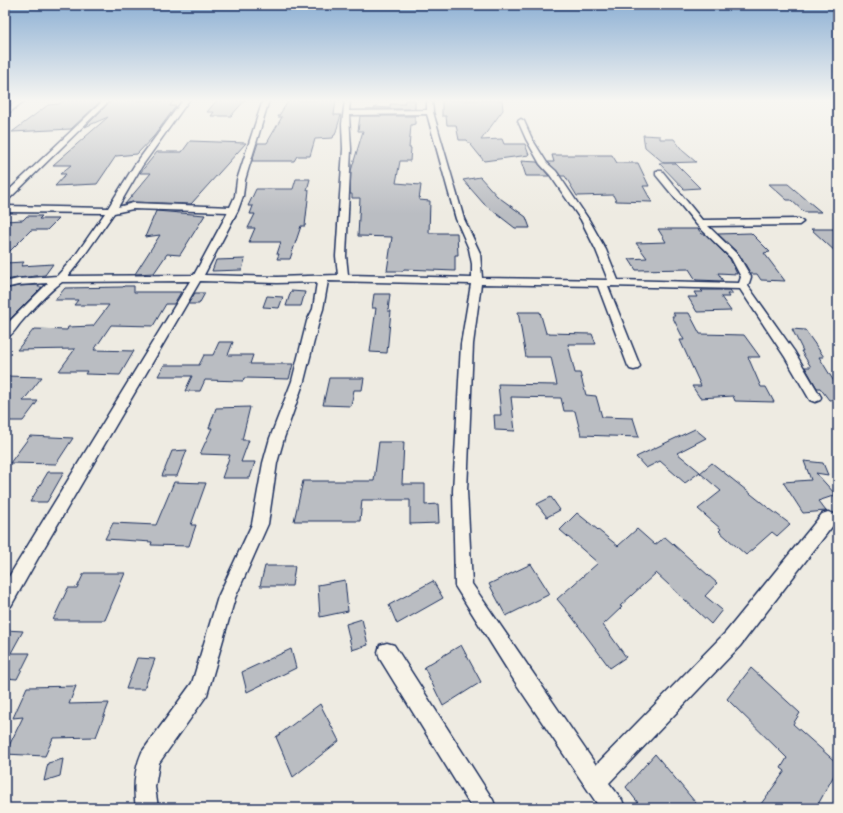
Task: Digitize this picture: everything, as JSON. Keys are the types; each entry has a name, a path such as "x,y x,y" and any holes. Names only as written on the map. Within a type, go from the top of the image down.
{"street":[{"path":"5,198 67,138"},
{"path":"5,334 42,293 60,279 78,258 111,211 138,166 158,138"},
{"path":"5,600 32,552 197,278 234,210 239,196 243,173 254,138"},
{"path":"343,278 341,256 347,149 346,138"},
{"path":"438,138 460,219 468,234 475,254 477,282 467,339 461,484 464,586 594,782 614,808"},
{"path":"529,138 544,164 553,173 585,220 601,250 608,284 634,366"},
{"path":"659,173 700,223 735,257 746,277 743,286"},
{"path":"5,209 111,211 133,206 234,210"},
{"path":"700,223 799,222"},
{"path":"5,284 60,279 197,278 277,280 343,278 477,282 565,282 743,286"},
{"path":"147,808 144,787 149,759 200,688 227,597 260,524 270,463 282,424 298,381 313,321 318,308 323,279"},
{"path":"743,286 770,325 815,397"},
{"path":"594,782 733,639 828,519"},
{"path":"387,652 485,808"}],"building":[{"path":"84,138 152,138 137,154 116,156 97,184 55,186 66,174 60,174 71,165 53,165"},
{"path":"270,138 333,138 315,139 310,156 297,156 294,161 252,161 258,143 267,143"},
{"path":"361,138 410,138 410,161 400,161 396,183 421,185 419,200 430,201 429,233 457,233 458,255 455,255 455,271 404,269 403,271 387,271 392,237 358,236 360,198 352,198 352,194 350,194 351,171"},
{"path":"459,138 483,138 481,140 502,139 504,144 525,144 529,155 484,161 467,140 459,140"},
{"path":"643,138 674,139 683,151 696,162 664,163 645,147"},
{"path":"190,141 246,143 191,204 133,202 125,204 151,173 140,173 157,152 182,152"},
{"path":"552,155 612,155 617,163 638,163 649,186 643,186 652,202 616,201 613,195 577,196 565,176 561,176 548,162 554,162"},
{"path":"521,161 537,162 549,176 526,176"},
{"path":"659,163 675,163 700,188 684,189"},
{"path":"480,177 497,196 526,217 530,228 515,228 484,204 463,180"},
{"path":"296,179 310,179 307,190 309,190 305,226 301,226 290,259 277,259 281,242 249,242 255,228 248,228 255,214 250,214 253,206 248,206 256,189 293,189"},
{"path":"769,184 788,184 821,212 804,212 791,200 787,200"},
{"path":"156,211 205,215 180,255 167,254 154,273 135,274 160,235 145,237"},
{"path":"27,216 42,216 39,219 58,219 47,230 31,230 5,256 5,221 23,220"},
{"path":"658,229 698,229 730,259 737,274 718,273 723,281 696,280 689,269 636,270 629,259 647,258 636,243 666,242"},
{"path":"811,229 838,229 838,254"},
{"path":"751,233 770,252 764,253 785,281 761,280 757,274 751,274 739,254 718,234"},
{"path":"245,259 242,270 212,271 216,260"},
{"path":"24,262 21,266 53,264 45,275 5,280 5,263"},
{"path":"39,285 38,287 42,287 5,324 5,289 18,286"},
{"path":"134,286 134,292 181,292 174,304 166,304 153,326 111,325 94,350 134,351 120,375 85,374 87,371 59,371 75,349 17,350 34,329 67,330 68,327 93,326 109,305 74,305 78,300 55,300 65,288"},
{"path":"701,290 730,290 733,294 727,294 729,297 721,297 731,311 697,312 688,297 697,297 694,292 703,292"},
{"path":"291,291 305,292 301,306 286,306"},
{"path":"195,293 205,293 199,304 188,304"},
{"path":"374,294 390,294 388,311 391,311 387,353 370,352 376,308 372,308"},
{"path":"267,296 283,297 279,308 263,307"},
{"path":"518,312 540,312 546,333 592,334 596,344 568,344 575,373 580,373 586,395 596,396 602,417 633,418 639,437 581,435 575,411 564,411 561,398 511,397 515,431 495,430 494,415 501,415 498,384 557,385 551,357 526,357"},
{"path":"673,313 689,313 700,334 744,335 760,357 748,357 761,387 766,387 774,402 735,401 733,396 700,398 692,386 701,386 680,340 684,340 672,316 675,316"},
{"path":"792,329 805,330 824,357 819,357 838,388 838,399 829,400 820,388 817,388 805,367 811,367 801,351 803,351"},
{"path":"219,342 233,342 228,355 253,355 250,364 293,364 289,379 244,378 243,381 205,380 200,391 185,391 192,376 158,376 164,365 199,365 204,355 213,355"},
{"path":"5,376 42,377 23,401 38,401 23,421 5,421"},
{"path":"329,378 364,378 362,390 354,390 351,406 323,405"},
{"path":"250,407 242,440 249,440 241,462 255,462 250,478 222,478 230,455 200,454 212,428 209,428 216,408"},
{"path":"695,429 706,438 677,453 700,472 685,483 660,461 646,468 636,457"},
{"path":"30,436 73,438 56,464 10,463"},
{"path":"379,442 404,442 402,484 425,484 425,505 438,504 439,523 410,524 410,500 362,500 360,521 294,521 303,481 374,481"},
{"path":"187,450 177,476 162,476 172,451"},
{"path":"804,461 823,463 828,475 816,473 836,495 818,501 826,511 803,513 783,482 811,480"},
{"path":"712,463 790,524 777,536 772,532 746,555 719,531 721,529 698,509 721,491 700,473"},
{"path":"48,472 64,472 47,502 30,502"},
{"path":"174,482 206,483 191,525 196,525 189,546 151,545 152,542 105,539 113,523 156,525"},
{"path":"551,497 560,510 547,517 537,504"},
{"path":"577,513 618,546 637,529 655,545 665,537 717,583 705,596 722,610 711,624 656,573 620,606 622,607 603,625 626,657 610,668 557,599 598,563 560,530"},
{"path":"531,564 550,594 506,616 489,584"},
{"path":"265,566 295,566 292,586 260,586"},
{"path":"84,573 125,573 105,620 53,620 68,588 77,588"},
{"path":"345,580 348,611 320,617 318,585"},
{"path":"433,581 443,598 397,624 389,605"},
{"path":"362,619 368,645 352,650 346,624"},
{"path":"5,630 23,631 11,653 30,653 17,679 5,678"},
{"path":"461,645 481,682 443,706 424,667"},
{"path":"291,649 296,668 247,692 242,672"},
{"path":"137,658 155,659 144,689 126,689"},
{"path":"751,668 800,713 793,724 838,764 838,768 816,808 758,808 785,771 781,768 787,758 727,699"},
{"path":"76,686 69,704 109,703 96,737 53,738 45,756 5,754 23,717 13,718 27,687"},
{"path":"320,704 339,741 293,777 276,737"},
{"path":"655,754 700,808 642,808 626,787"},
{"path":"63,759 60,776 44,781 48,763"}]}
